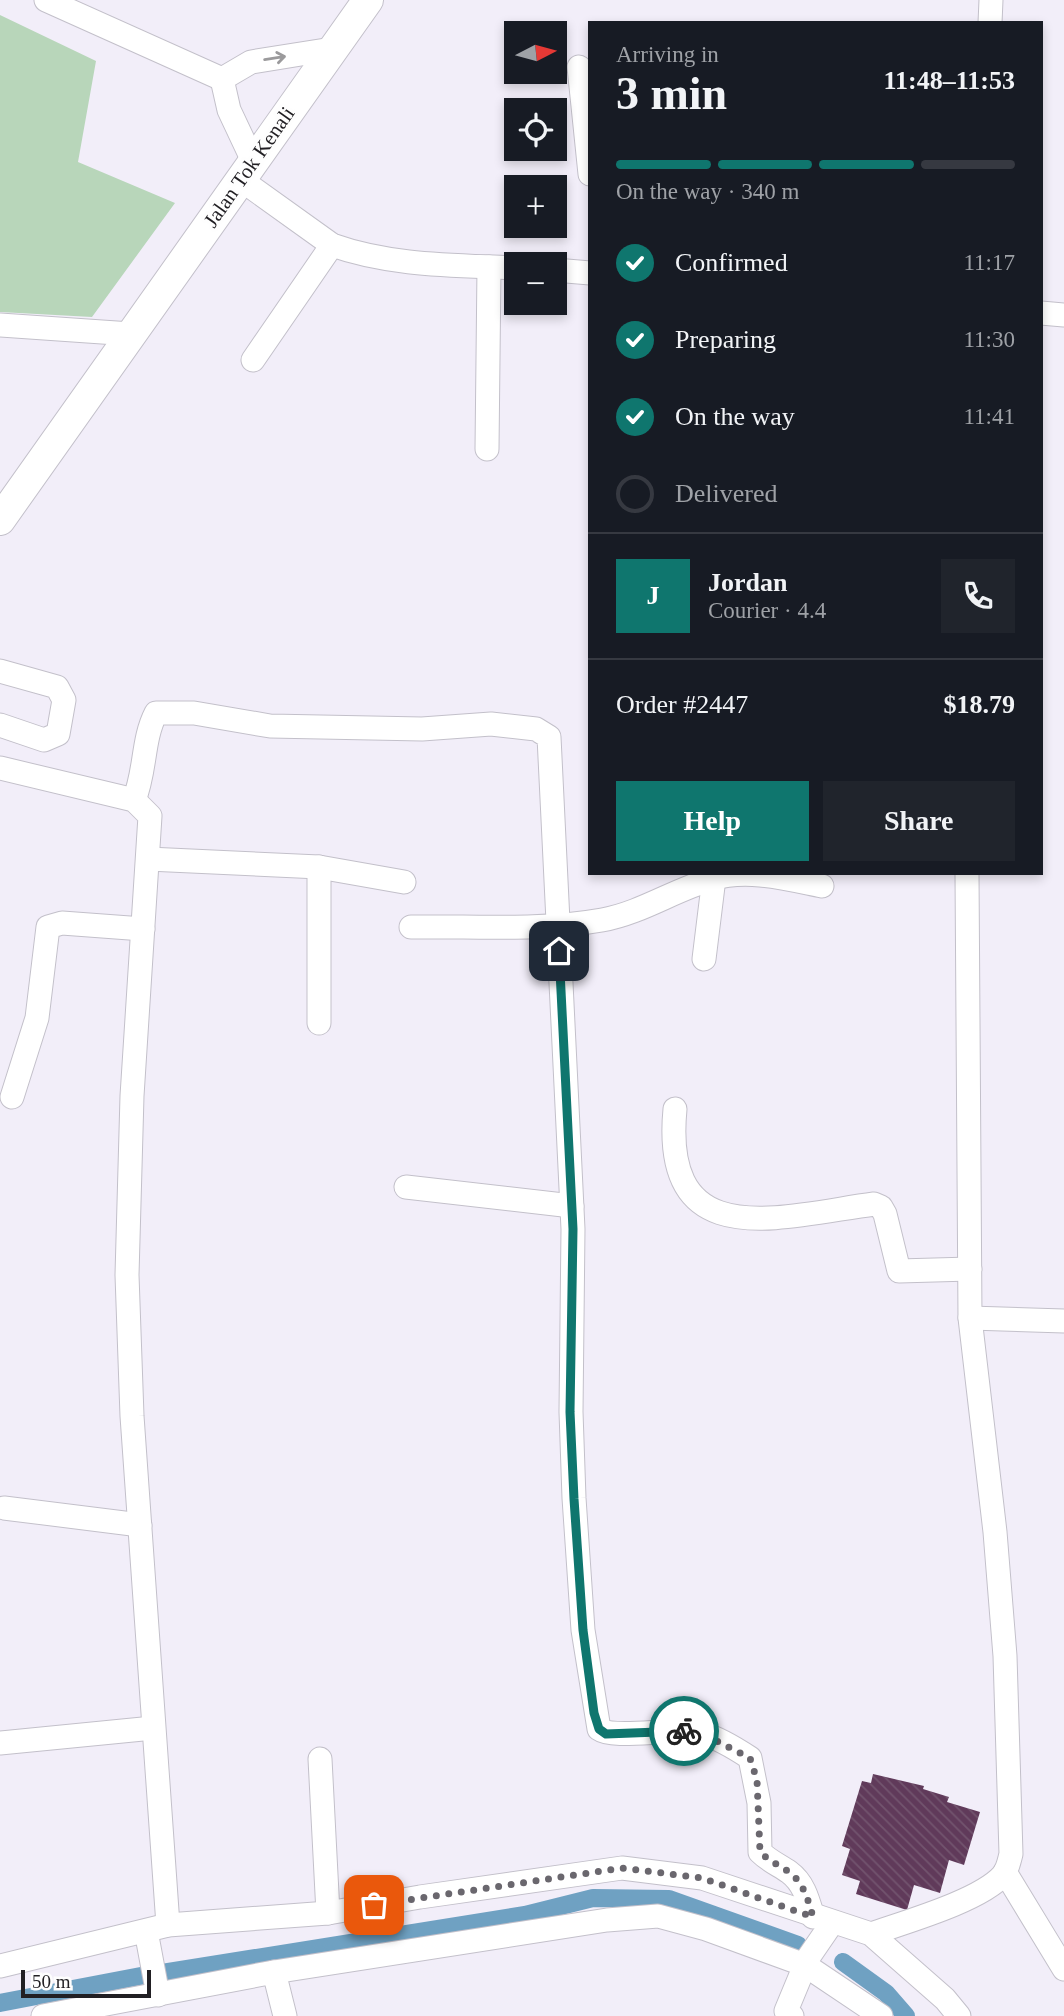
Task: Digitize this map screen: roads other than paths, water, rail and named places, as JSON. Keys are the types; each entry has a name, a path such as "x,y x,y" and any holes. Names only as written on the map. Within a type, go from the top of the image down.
{"main road":[{"name":"Jalan Tok Kenali","path":"0,520 368,0"}],"street":[{"path":"46,0 222,79"},
{"path":"990,21 992,0"},
{"path":"222,79 251,62 332,49"},
{"path":"579,67 588,155"},
{"path":"222,79 247,170 332,245 375,258 504,268"},
{"path":"253,360 332,245"},
{"path":"487,449 489,267"},
{"path":"567,271 588,273"},
{"path":"1043,313 1064,315"},
{"path":"0,325 131,334"},
{"path":"0,671 57,687 64,700 58,734 44,740 0,726"},
{"path":"134,800 144,770 148,729 156,713 194,713 270,726 422,729 491,724 536,729 549,737 572,1206 570,1412 574,1499 583,1630 599,1729 606,1734 662,1730 701,1733 750,1758 758,1792 760,1852 770,1862 790,1872 804,1888 822,1920"},
{"path":"0,768 134,800 150,816 132,1096 127,1275 132,1416 169,1925"},
{"path":"148,859 319,867 404,882"},
{"path":"319,867 319,1023"},
{"path":"411,927 558,925 618,917 714,878 732,875"},
{"path":"751,875 822,886"},
{"path":"871,1934 962,1900 1005,1872 1011,1854 1005,1656 995,1532 970,1318 967,875"},
{"path":"704,959 714,878"},
{"path":"12,1097 37,1018 48,928 76,923 143,929"},
{"path":"675,1109 672,1137 675,1167 702,1207 728,1217 772,1217 874,1204 881,1207 886,1214 899,1271 970,1269"},
{"path":"406,1187 572,1206"},
{"path":"970,1318 1064,1321"},
{"path":"4,1508 140,1525"},
{"path":"0,1743 153,1728"},
{"path":"320,1759 328,1913"},
{"path":"0,1966 169,1925 328,1913 420,1896 622,1868 702,1878 822,1920 871,1934 945,1999 959,2016"},
{"path":"1005,1872 1064,1969"},
{"path":"43,2016 274,1972 607,1920 658,1916 706,1929 805,1965 881,2016"},
{"path":"782,2014 822,1920"},
{"path":"146,1931 158,1995"},
{"path":"274,1972 285,2016"}],"waterway":[{"path":"162,1973 525,1915 593,1898 669,1899 798,1945"},
{"path":"843,1962 886,1993 906,2016"},
{"path":"0,2003 146,1975"}]}
